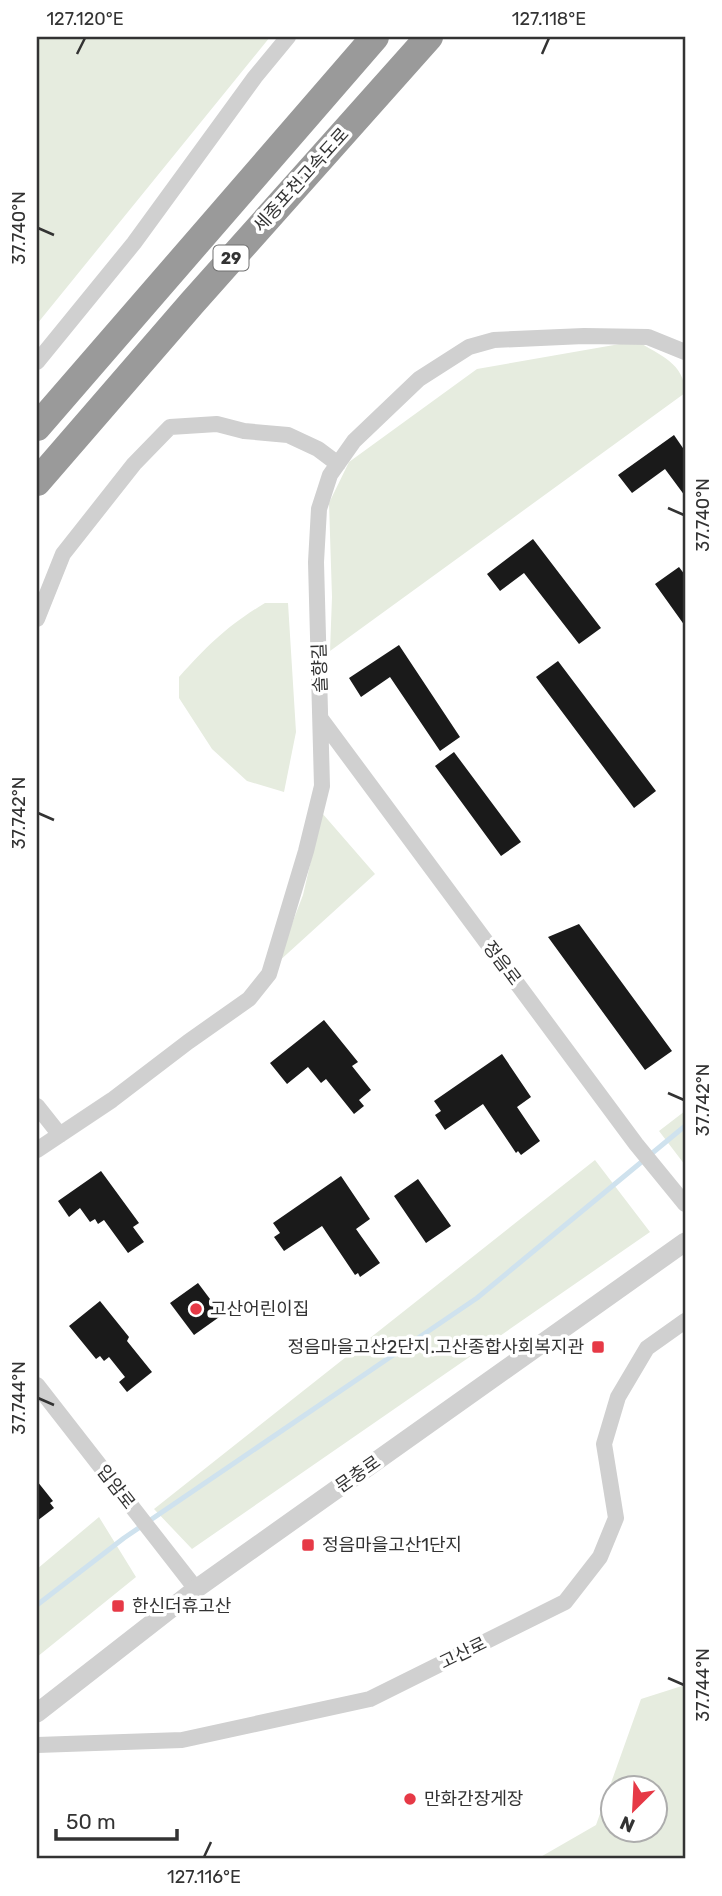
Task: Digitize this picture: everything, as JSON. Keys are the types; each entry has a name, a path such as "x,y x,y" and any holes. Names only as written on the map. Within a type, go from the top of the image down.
{"highway":[{"name":"29","path":"37,427 375,37"},
{"name":"세종포천고속도로","path":"37,482 429,37"}],"street":[{"path":"37,362 134,243 255,77 288,37"},
{"name":"솔향길","path":"37,1150 112,1100 249,999 270,974 303,865 322,786 316,562 319,509 330,475 354,441 419,379 469,347 494,340 584,335 648,337 685,352"},
{"path":"37,619 63,554 134,464 170,427 218,424 244,431 288,435 318,449 338,464"},
{"name":"정음로","path":"321,719 636,1144 685,1204"},
{"path":"37,1106 60,1135"},
{"name":"문충로","path":"37,1713 196,1590 685,1242"},
{"name":"고산로","path":"37,1745 182,1740 370,1699 565,1602 600,1557 616,1518 604,1444 618,1398 647,1348 685,1321"},
{"name":"입암로","path":"37,1385 196,1590"}],"shaded area":[{"path":"37,37 270,37 37,324"},
{"path":"637,341 676,367 681,374 685,393 330,651 332,597 329,503 349,462 477,369"},
{"path":"265,603 288,603 296,732 284,792 247,781 212,749 179,698 179,677 219,637"},
{"path":"322,813 375,874 277,963 303,895"},
{"path":"685,1111 685,1165 659,1131"},
{"path":"595,1160 650,1232 192,1549 154,1509"},
{"path":"99,1517 136,1577 37,1657 37,1569"},
{"path":"685,1685 685,1859 537,1859 596,1825 600,1814 600,1843 670,1843 670,1773 615,1773 641,1699"}],"building":[{"path":"674,435 685,451 685,496 665,469 632,493 618,475"},
{"path":"533,539 601,628 579,644 524,573 500,591 487,574"},
{"path":"679,567 685,575 685,626 655,584"},
{"path":"399,645 460,737 440,751 390,677 361,697 349,678"},
{"path":"558,661 656,791 634,808 536,677"},
{"path":"454,752 521,842 501,856 435,766"},
{"path":"579,924 672,1051 645,1070 548,937"},
{"path":"324,1020 358,1062 352,1066 371,1090 359,1100 364,1106 354,1114 326,1079 321,1083 308,1067 287,1084 270,1063"},
{"path":"502,1054 531,1097 517,1107 540,1141 521,1155 518,1151 516,1153 483,1104 445,1130 435,1115 441,1111 434,1101"},
{"path":"101,1171 139,1223 133,1227 144,1242 128,1253 104,1220 98,1224 95,1219 90,1222 80,1208 69,1217 58,1201"},
{"path":"341,1176 370,1219 356,1229 380,1263 360,1277 358,1273 355,1275 322,1226 284,1251 274,1237 280,1233 273,1223"},
{"path":"418,1179 451,1226 426,1243 394,1196"},
{"name":"고산어린이집","path":"198,1283 222,1315 194,1335 170,1303"},
{"path":"100,1301 129,1337 127,1341 152,1372 127,1392 119,1382 125,1377 109,1357 104,1361 100,1356 96,1359 69,1326"},
{"path":"37,1481 53,1501 50,1503 54,1508 37,1521"}],"waterway":[{"path":"37,1605 124,1538 477,1298 685,1126"}],"place":[{"name":"고산어린이집","path":"196,1309"},
{"name":"정음마을고산2단지.고산종합사회복지관","path":"598,1347"},
{"name":"정음마을고산1단지","path":"308,1545"},
{"name":"한신더휴고산","path":"118,1606"},
{"name":"만화간장게장","path":"410,1799"}]}
